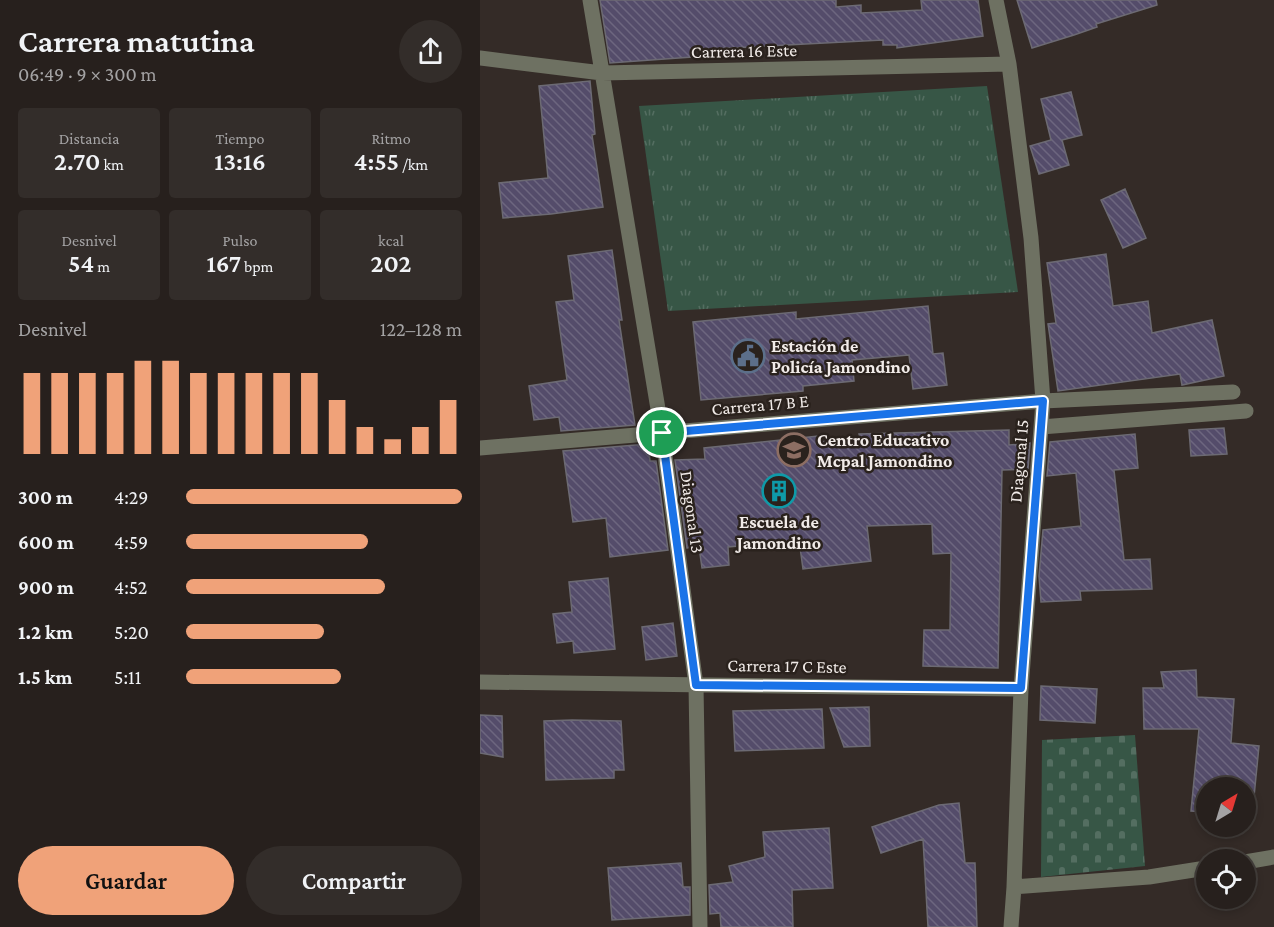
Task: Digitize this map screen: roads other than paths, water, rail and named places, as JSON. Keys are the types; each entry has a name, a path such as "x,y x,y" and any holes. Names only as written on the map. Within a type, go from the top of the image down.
{"street":[{"name":"Diagonal 13","path":"590,0 662,433 696,685 700,927"},
{"name":"Diagonal 15","path":"996,0 1010,64 1031,238 1043,401 1021,688 1011,927"},
{"name":"Carrera 16 Este","path":"480,58 602,73 1010,64"},
{"name":"Carrera 17 B E","path":"480,448 1043,401 1233,392"},
{"path":"1041,427 1246,411"},
{"name":"Carrera 17 C Este","path":"480,682 1021,688"},
{"path":"1256,859 1274,857"},
{"path":"1014,888 1149,878 1196,870"}],"place":[{"name":"Estación de Policía Jamondino","path":"748,356"},
{"name":"Centro Educativo Mcpal Jamondino","path":"794,450"},
{"name":"Escuela de Jamondino","path":"779,491"}]}
